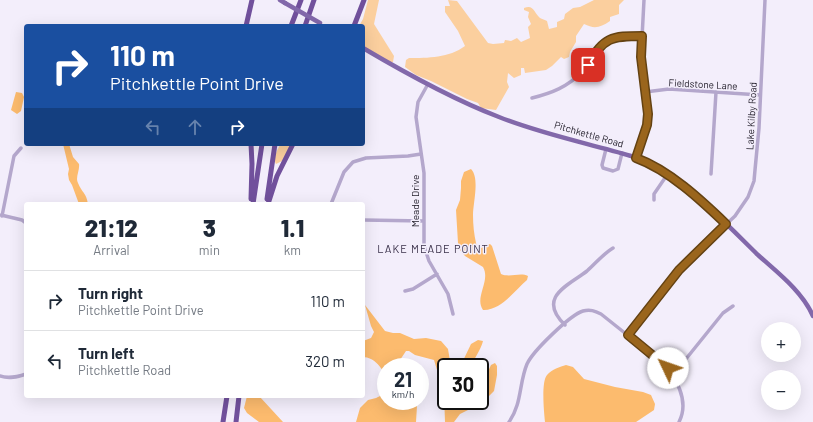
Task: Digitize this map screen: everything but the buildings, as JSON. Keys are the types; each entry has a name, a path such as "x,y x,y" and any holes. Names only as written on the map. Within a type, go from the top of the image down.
{"highway":[{"path":"246,24 252,0"},
{"path":"292,24 301,0"},
{"path":"306,24 314,0"},
{"path":"355,24 364,0"},
{"path":"251,146 252,202"},
{"path":"252,202 262,146"},
{"path":"267,202 275,146"},
{"path":"268,202 277,176 292,146"},
{"path":"223,422 226,398"},
{"path":"236,422 239,398"}],"main road":[{"path":"283,1 320,24"},
{"name":"Pitchkettle Road","path":"365,49 428,84 510,121 622,153 650,164 693,194 726,224 796,290 813,316"}],"street":[{"path":"636,158 647,125 648,114 641,57 644,0"},
{"name":"Lake Kilby Road","path":"628,335 679,270 726,224 748,197 754,181 765,0"},
{"path":"532,98 556,91 572,82 582,72 595,51 604,42 620,36 642,36"},
{"name":"Meade Drive","path":"428,84 418,102 416,111 424,188 424,239 426,253 448,294 453,314"},
{"name":"Fieldstone Lane","path":"645,92 669,90 760,95"},
{"path":"711,174 716,92"},
{"path":"21,148 15,153 14,156 1,216 24,222"},
{"path":"606,149 602,166 613,171 618,169 622,153"},
{"path":"332,202 344,172 353,162 366,158 421,154"},
{"path":"654,200 654,194 667,175"},
{"path":"365,220 424,221"},
{"path":"564,325 555,309 554,302 559,291 565,284 587,270 613,248"},
{"path":"405,291 413,290 437,274"},
{"path":"673,375 723,313 733,306"},
{"path":"509,422 517,409 525,371 529,360 536,351 564,325 578,313 586,310 601,314 660,361 673,375 679,387 682,401 683,411 679,422"},
{"path":"0,376 13,378 24,375"}],"shaded area":[{"path":"368,0 379,0 374,24 394,56 393,62 390,62 365,48 365,24 360,24"},
{"path":"448,0 457,1 488,43 493,44 504,43 505,40 511,41 517,38 521,42 530,38 528,27 531,24 528,17 529,12 524,10 524,8 532,8 540,18 547,21 549,29 557,27 557,22 564,19 565,14 573,8 580,7 594,0 624,0 619,5 619,14 610,17 610,21 594,27 584,24 576,36 576,42 570,52 569,57 564,59 561,57 546,70 525,73 524,68 521,68 521,75 514,78 508,73 507,82 509,87 496,110 481,108 478,103 416,75 405,67 406,60 409,58 445,55 465,46 458,31 445,12 445,6 450,6"},
{"path":"16,92 22,93 24,97 21,111 17,114 11,110"},
{"path":"63,146 70,146 73,157 79,164 77,181 87,202 78,202 69,180 69,169"},
{"path":"279,146 290,146 282,161 276,164 275,156"},
{"path":"471,169 474,173 476,184 473,219 477,247 481,248 490,244 492,246 501,274 528,276 527,280 502,304 483,310 480,300 485,272 483,267 465,256 460,250 458,243 456,210 460,200 461,181 464,172"},
{"path":"365,305 385,331 400,333 414,339 426,338 441,341 448,349 450,358 437,358 437,370 434,360 415,355 409,351 406,351 401,358 377,358 377,363 365,358 365,340 371,338 374,332"},
{"path":"478,340 483,341 475,358 464,358 471,344"},
{"path":"495,363 497,366 497,375 494,391 489,396 489,369 491,365"},
{"path":"566,365 573,367 584,379 651,395 655,404 654,410 636,422 545,422 543,397 545,379 551,371"},
{"path":"246,398 261,398 283,422 259,422 247,413 244,408"},
{"path":"376,398 377,410 417,410 416,422 356,422 360,408 368,400"},
{"path":"445,410 468,410 460,414 454,422 445,422"}],"district":[{"name":"LAKE MEADE POINT","path":"433,249"}],"route":[{"path":"588,65 595,51 604,42 620,36 642,36 642,72 648,114 645,133 636,158 650,164 693,194 726,224 705,246 696,252 686,262 628,335 668,368"}]}
